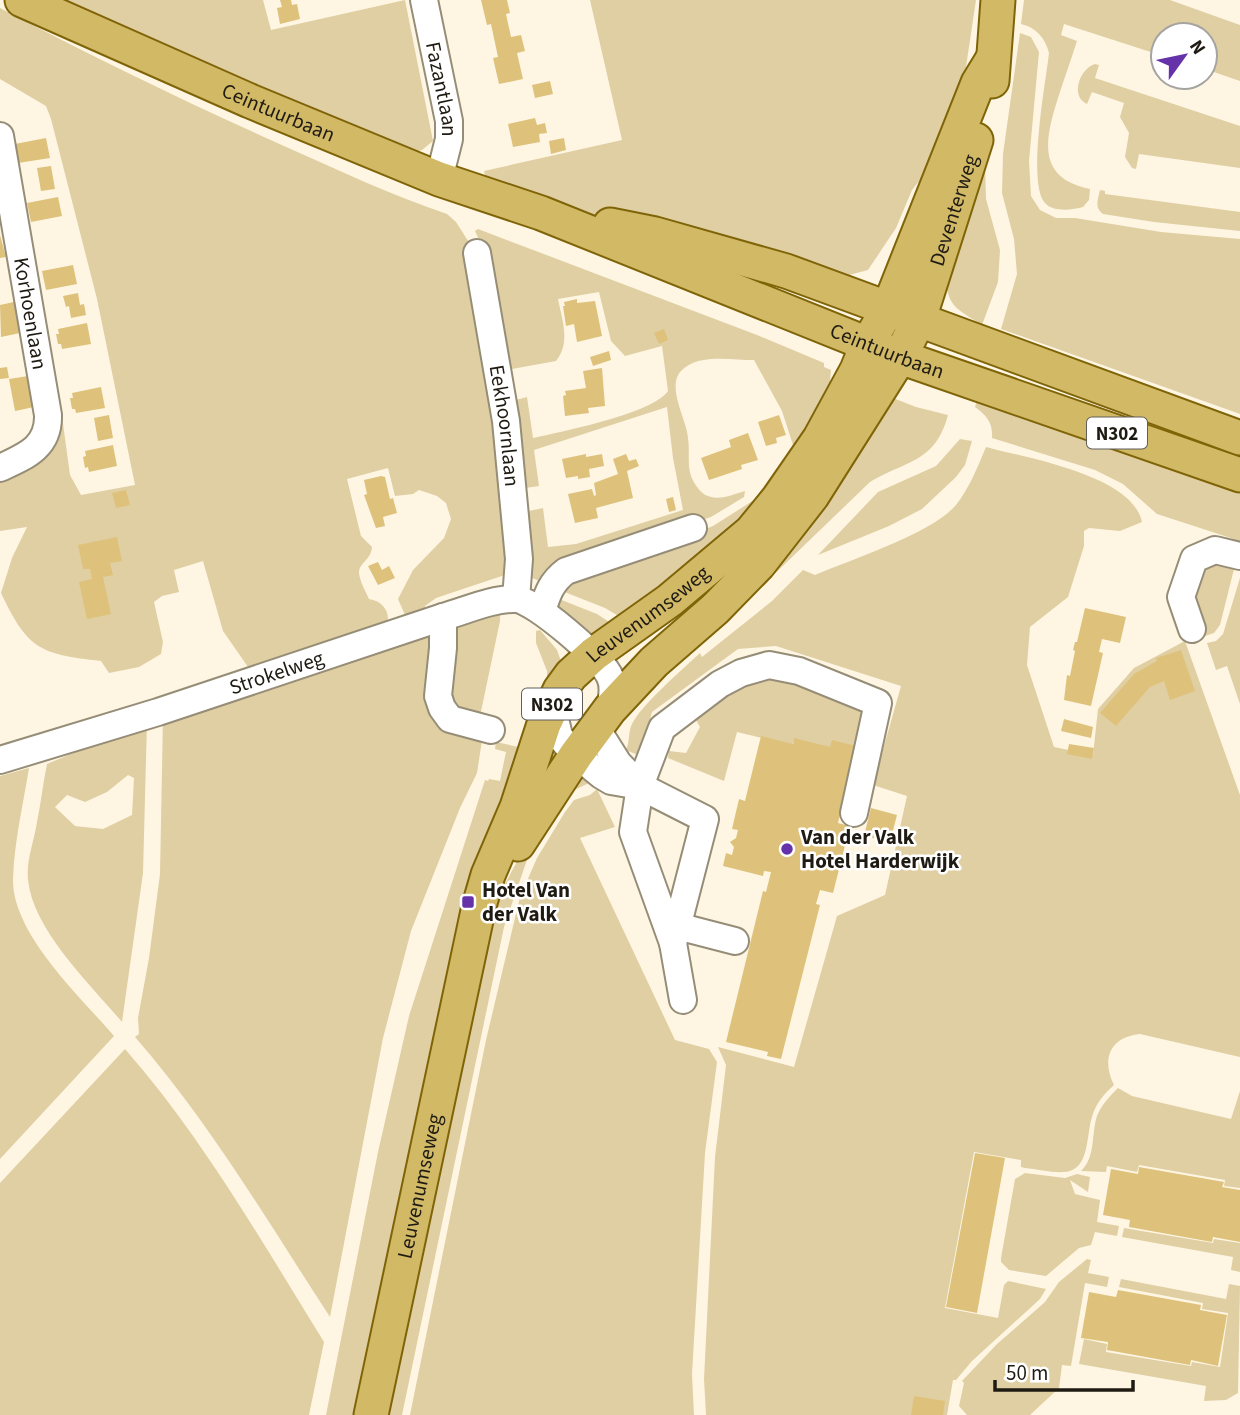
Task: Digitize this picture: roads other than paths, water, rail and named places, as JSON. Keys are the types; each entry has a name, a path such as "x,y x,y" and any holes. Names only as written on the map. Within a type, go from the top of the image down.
{"main road":[{"name":"Ceintuurbaan","path":"22,0 250,101 439,179 541,213 867,345 1240,475"},
{"name":"Deventerweg","path":"900,357 919,320 992,86 998,0"},
{"name":"Deventerweg","path":"888,307 978,83 992,60"},
{"name":"Ceintuurbaan","path":"541,213 655,234 786,271 1240,438"},
{"path":"844,291 876,278 920,226"},
{"name":"Leuvenumseweg","path":"371,1415 467,954 488,875 517,807 552,706 582,665 670,600 751,532 778,499 820,438 858,370 867,345 888,307"},
{"name":"Leuvenumseweg","path":"467,954 502,874 520,841 576,755 603,718 654,662 715,609 759,564 812,496 900,357"}],"street":[{"name":"Fazantlaan","path":"424,0 449,121 449,139 439,179"},
{"name":"Korhoenlaan","path":"0,136 49,430 41,443 0,468"},
{"name":"Eekhoornlaan","path":"477,253 506,421 519,559 516,599"},
{"name":"Leuvenumseweg","path":"546,616 549,590 566,571 693,528"},
{"path":"1192,629 1181,597 1194,559 1215,550 1240,556"},
{"path":"516,599 533,604 546,616 582,665 607,669 612,679 613,691 603,718 618,763 640,786"},
{"name":"Strokelweg","path":"0,760 158,712 443,617 490,603 516,599"},
{"path":"443,617 438,696 442,708 455,722 491,730"},
{"path":"683,1000 675,935 633,832 640,786 662,728 720,684 741,673 769,665 799,671 878,703 854,813"},
{"path":"552,706 559,736 576,755 611,781 640,786 705,819 675,935"},
{"path":"675,935 735,941"}],"place":[{"name":"Van der Valk Hotel Harderwijk","path":"787,849"},
{"name":"Hotel Van der Valk","path":"468,902"}]}
